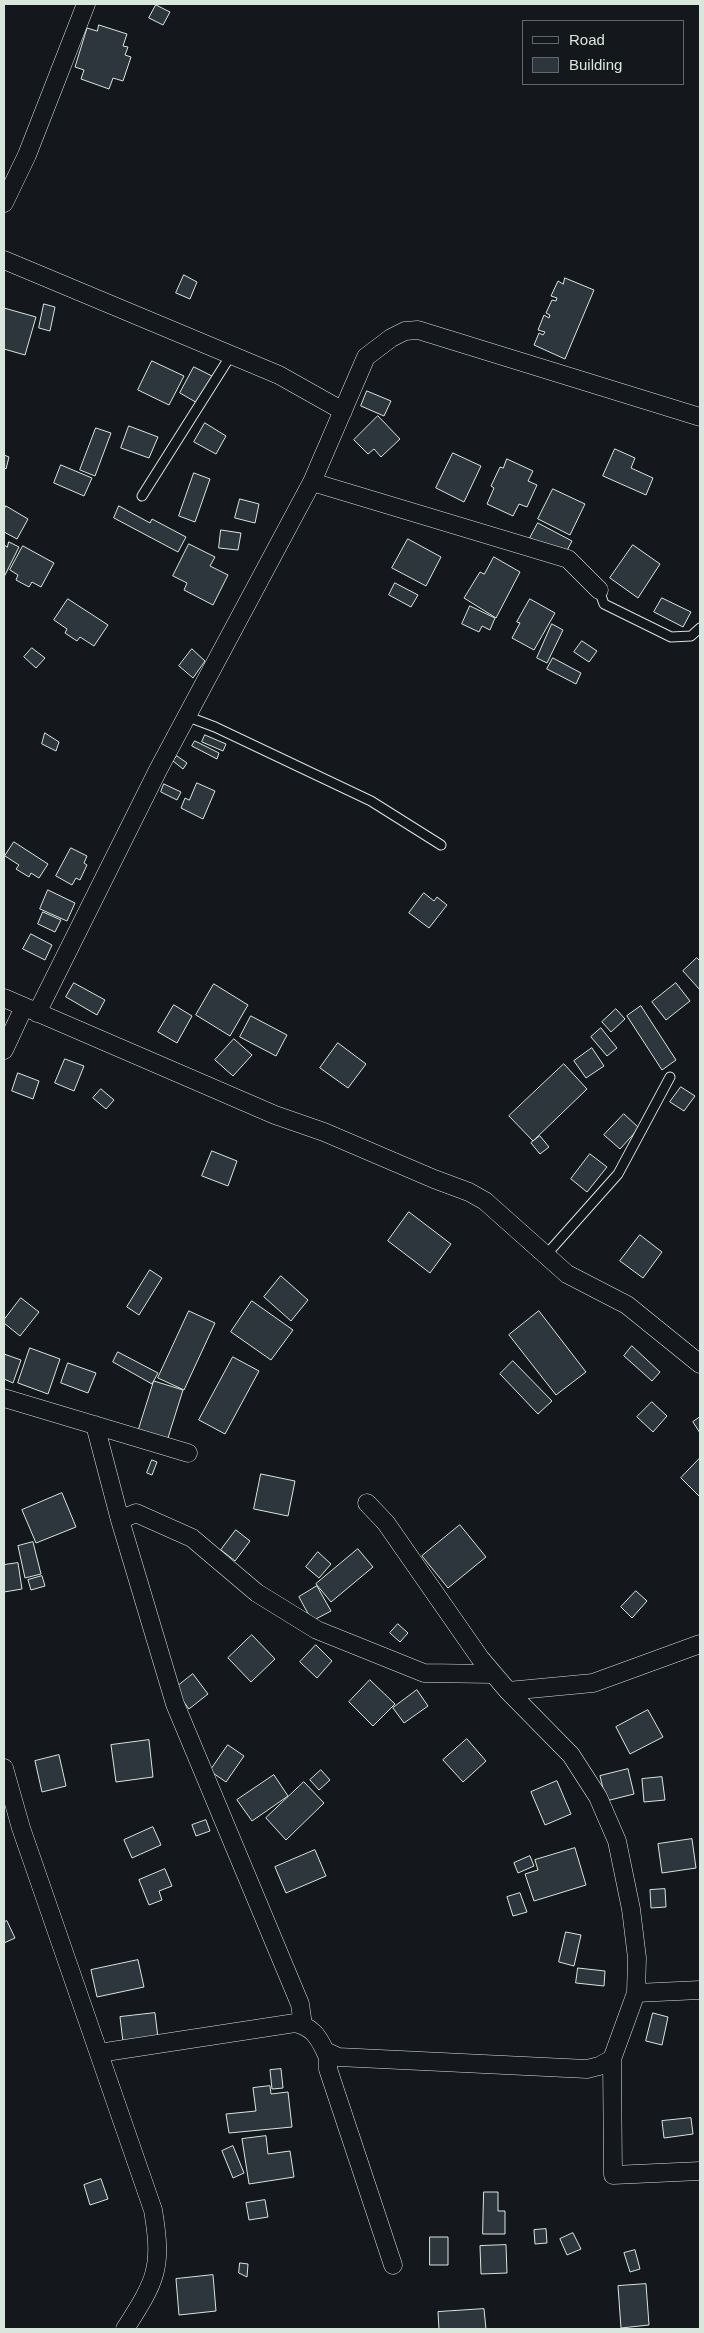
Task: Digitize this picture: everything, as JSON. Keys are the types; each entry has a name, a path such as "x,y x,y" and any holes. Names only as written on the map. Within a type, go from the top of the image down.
{"street":[{"path":"4,203 27,155 86,4"},
{"path":"4,260 279,375 342,411"},
{"path":"4,1050 30,1010 312,482 366,357 391,338 405,331 418,330 699,421"},
{"path":"312,482 568,559 599,590"},
{"path":"4,998 275,1115 324,1132 469,1192 485,1201 567,1274 627,1305 700,1364"},
{"path":"4,1398 188,1453"},
{"path":"95,1425 120,1520 175,1704 300,2004 303,2025"},
{"path":"367,1503 386,1523 480,1658 571,1755 598,1797 617,1841 631,1910 637,1958 636,1993 612,2059 614,2175 700,2171"},
{"path":"120,1520 136,1513 192,1538 257,1593 317,1630 424,1673 494,1674"},
{"path":"508,1690 594,1683 700,1644"},
{"path":"4,1768 21,1828 100,2053 152,2210 158,2254 155,2275 147,2294 125,2329"},
{"path":"636,1993 700,1990"},
{"path":"100,2053 295,2023 308,2026 320,2040 328,2058 328,2069 393,2265"},
{"path":"324,2051 338,2057 587,2069 599,2066 612,2059"}],"lane":[{"path":"142,496 231,355"},
{"path":"599,590 604,604 671,638 691,636 700,628"},
{"path":"186,716 215,727 371,801 441,845"},
{"path":"546,1255 618,1174 670,1077"}],"building":[{"path":"156,5 170,12 163,25 149,18"},
{"path":"99,25 127,34 123,46 128,47 125,55 131,57 123,81 113,78 109,89 81,79 84,70 75,67 87,28 97,31"},
{"path":"184,275 197,282 190,299 176,293"},
{"path":"565,278 594,290 565,359 534,345 539,333 543,335 545,332 538,330 544,315 549,318 550,315 546,313 552,300 556,301 557,298 551,296 558,281 563,284"},
{"path":"44,304 55,307 50,331 39,328"},
{"path":"4,308 36,317 25,355 4,349"},
{"path":"152,361 184,376 169,405 138,390"},
{"path":"194,367 214,377 199,404 180,393"},
{"path":"367,391 391,401 384,416 361,406"},
{"path":"378,416 400,439 381,457 374,449 368,454 354,440"},
{"path":"205,423 226,436 216,454 194,442"},
{"path":"129,426 158,437 149,458 121,448"},
{"path":"96,428 111,433 95,476 80,470"},
{"path":"615,449 635,458 631,468 653,478 646,495 603,476"},
{"path":"453,453 481,466 464,502 436,488"},
{"path":"4,455 9,457 6,469 4,467"},
{"path":"507,459 533,471 528,481 537,485 527,507 519,504 513,516 487,504 494,488 491,486 500,467 503,468"},
{"path":"61,465 92,478 84,496 54,483"},
{"path":"194,473 210,479 195,522 179,516"},
{"path":"553,489 585,504 570,535 538,519"},
{"path":"240,499 259,504 255,523 235,518"},
{"path":"6,506 28,519 17,539 4,532 4,510"},
{"path":"119,506 150,523 152,519 186,537 178,552 114,518"},
{"path":"538,523 572,541 564,556 530,538"},
{"path":"221,530 241,533 238,550 219,548"},
{"path":"408,539 441,557 426,586 392,568"},
{"path":"9,542 19,547 4,577 4,545 7,547"},
{"path":"189,544 215,557 210,566 228,575 213,605 184,590 187,583 173,576"},
{"path":"633,545 660,564 638,598 610,578"},
{"path":"23,546 54,563 41,587 32,582 29,587 16,580 18,575 10,570"},
{"path":"494,557 520,572 496,618 464,598 480,572 484,574"},
{"path":"395,583 418,595 411,607 389,595"},
{"path":"662,598 691,612 683,627 654,612"},
{"path":"68,599 108,625 94,646 80,637 77,641 65,633 67,629 54,620"},
{"path":"530,599 555,613 534,650 512,638 520,623 517,622"},
{"path":"470,606 495,618 490,630 482,626 479,632 462,624"},
{"path":"552,624 563,630 547,663 537,658"},
{"path":"582,641 597,651 589,662 574,652"},
{"path":"32,648 45,658 36,668 24,657"},
{"path":"192,649 205,661 193,678 179,666"},
{"path":"553,658 581,673 576,684 547,669"},
{"path":"45,733 59,742 56,751 42,744"},
{"path":"205,735 226,744 223,751 202,742"},
{"path":"195,741 219,753 217,759 192,746"},
{"path":"177,756 187,763 183,769 173,761"},
{"path":"197,783 215,791 203,819 181,808 185,798 189,800"},
{"path":"164,784 181,792 177,800 161,792"},
{"path":"14,842 48,864 39,878 31,873 29,877 16,869 19,865 5,856"},
{"path":"71,848 87,856 84,863 87,865 80,880 76,878 72,885 56,876"},
{"path":"48,890 75,903 67,921 40,909"},
{"path":"424,893 434,901 437,897 447,905 429,928 409,913"},
{"path":"43,912 61,920 55,932 38,924"},
{"path":"31,934 52,945 45,960 23,949"},
{"path":"697,958 700,961 700,990 683,971"},
{"path":"74,983 105,1000 97,1015 66,997"},
{"path":"676,983 690,1001 666,1020 652,1002"},
{"path":"214,984 248,1005 230,1036 196,1015"},
{"path":"174,1005 192,1016 177,1043 158,1032"},
{"path":"641,1006 676,1060 662,1070 627,1016"},
{"path":"616,1009 625,1019 611,1032 602,1022"},
{"path":"251,1016 287,1035 276,1056 240,1037"},
{"path":"601,1028 617,1048 607,1056 591,1037"},
{"path":"234,1039 252,1055 233,1076 215,1060"},
{"path":"338,1043 366,1064 348,1088 320,1068"},
{"path":"592,1048 604,1066 586,1078 574,1061"},
{"path":"65,1059 84,1066 74,1091 55,1083"},
{"path":"564,1064 587,1089 533,1141 509,1116"},
{"path":"18,1073 39,1081 33,1099 12,1091"},
{"path":"681,1087 695,1096 684,1111 670,1102"},
{"path":"101,1089 114,1100 106,1109 93,1098"},
{"path":"624,1114 639,1128 620,1149 604,1135"},
{"path":"540,1136 549,1147 540,1154 531,1143"},
{"path":"212,1151 237,1161 228,1186 202,1176"},
{"path":"590,1154 607,1167 587,1192 571,1179"},
{"path":"409,1212 451,1244 430,1273 388,1241"},
{"path":"640,1235 662,1252 643,1278 620,1261"},
{"path":"150,1270 162,1278 139,1315 127,1307"},
{"path":"281,1276 308,1300 291,1321 264,1297"},
{"path":"21,1298 39,1312 20,1336 4,1323 4,1320"},
{"path":"252,1301 293,1330 271,1360 231,1332"},
{"path":"189,1311 215,1323 184,1390 158,1378"},
{"path":"539,1311 586,1372 556,1395 509,1335"},
{"path":"632,1346 660,1372 652,1381 624,1356"},
{"path":"30,1348 60,1359 48,1394 18,1383"},
{"path":"118,1352 158,1373 152,1384 113,1362"},
{"path":"4,1354 21,1360 13,1383 4,1379"},
{"path":"233,1357 259,1371 225,1434 199,1420"},
{"path":"513,1361 552,1401 538,1414 500,1374"},
{"path":"68,1363 96,1373 88,1393 61,1383"},
{"path":"154,1381 183,1390 167,1441 138,1432"},
{"path":"652,1402 667,1416 653,1432 637,1417"},
{"path":"700,1417 700,1433 693,1422"},
{"path":"700,1458 700,1497 681,1478"},
{"path":"152,1460 157,1462 152,1475 147,1473"},
{"path":"261,1474 295,1481 288,1516 254,1509"},
{"path":"62,1493 76,1527 36,1543 22,1510"},
{"path":"460,1525 486,1557 448,1588 422,1556"},
{"path":"236,1530 250,1541 235,1561 221,1550"},
{"path":"33,1542 41,1574 25,1578 18,1546"},
{"path":"358,1549 373,1567 331,1602 316,1584"},
{"path":"318,1552 331,1564 319,1578 306,1567"},
{"path":"18,1563 22,1589 4,1592 4,1565"},
{"path":"42,1576 45,1586 31,1590 28,1580"},
{"path":"317,1586 331,1611 312,1621 299,1597"},
{"path":"636,1591 647,1601 632,1618 621,1607"},
{"path":"398,1624 408,1633 400,1642 390,1633"},
{"path":"252,1635 275,1659 251,1682 228,1658"},
{"path":"316,1645 332,1661 317,1678 300,1662"},
{"path":"193,1674 208,1694 189,1709 174,1689"},
{"path":"370,1680 395,1704 373,1726 349,1702"},
{"path":"417,1690 428,1706 404,1723 393,1708"},
{"path":"648,1710 663,1737 630,1754 616,1727"},
{"path":"467,1739 486,1761 463,1782 443,1760"},
{"path":"149,1740 153,1777 116,1782 111,1745"},
{"path":"228,1745 244,1756 226,1782 210,1771"},
{"path":"59,1755 66,1786 42,1792 35,1761"},
{"path":"628,1769 634,1794 606,1801 600,1776"},
{"path":"321,1770 330,1780 319,1790 310,1780"},
{"path":"274,1775 288,1796 252,1821 237,1800"},
{"path":"662,1777 665,1800 644,1802 642,1779"},
{"path":"557,1781 571,1814 545,1825 531,1792"},
{"path":"304,1782 324,1803 286,1840 266,1818"},
{"path":"206,1820 210,1831 196,1836 192,1825"},
{"path":"153,1827 161,1845 132,1858 124,1840"},
{"path":"692,1839 696,1868 662,1873 658,1844"},
{"path":"575,1848 586,1885 534,1901 525,1874 538,1870 535,1860"},
{"path":"315,1850 326,1876 286,1893 275,1867"},
{"path":"530,1856 534,1866 518,1873 514,1863"},
{"path":"165,1869 172,1886 159,1891 162,1900 149,1905 139,1880"},
{"path":"665,1889 666,1907 651,1908 650,1890"},
{"path":"520,1893 527,1912 513,1916 507,1897"},
{"path":"7,1921 15,1938 4,1943 4,1922"},
{"path":"566,1932 581,1935 574,1966 559,1962"},
{"path":"138,1960 144,1987 97,1997 91,1970"},
{"path":"578,1968 605,1971 604,1986 576,1983"},
{"path":"155,2013 158,2038 123,2042 120,2017"},
{"path":"653,2013 668,2017 662,2045 646,2041"},
{"path":"281,2069 283,2088 272,2089 270,2070"},
{"path":"270,2086 271,2094 288,2092 292,2127 229,2133 226,2114 256,2111 253,2088"},
{"path":"691,2118 693,2134 664,2138 662,2121"},
{"path":"266,2136 268,2154 290,2151 294,2177 249,2184 242,2139"},
{"path":"233,2146 244,2173 233,2178 222,2151"},
{"path":"101,2179 108,2199 90,2205 84,2185"},
{"path":"484,2192 498,2192 498,2211 505,2211 505,2234 483,2234"},
{"path":"265,2200 268,2217 249,2220 246,2203"},
{"path":"546,2229 547,2243 535,2244 534,2230"},
{"path":"573,2233 581,2249 567,2255 560,2239"},
{"path":"430,2237 448,2237 448,2265 430,2265"},
{"path":"506,2245 507,2273 481,2274 480,2246"},
{"path":"635,2250 640,2269 630,2272 624,2253"},
{"path":"240,2263 248,2264 247,2277 239,2273"},
{"path":"213,2275 216,2311 179,2315 176,2279"},
{"path":"646,2284 649,2325 621,2328 618,2286"},
{"path":"484,2309 486,2329 439,2329 438,2312"}]}
